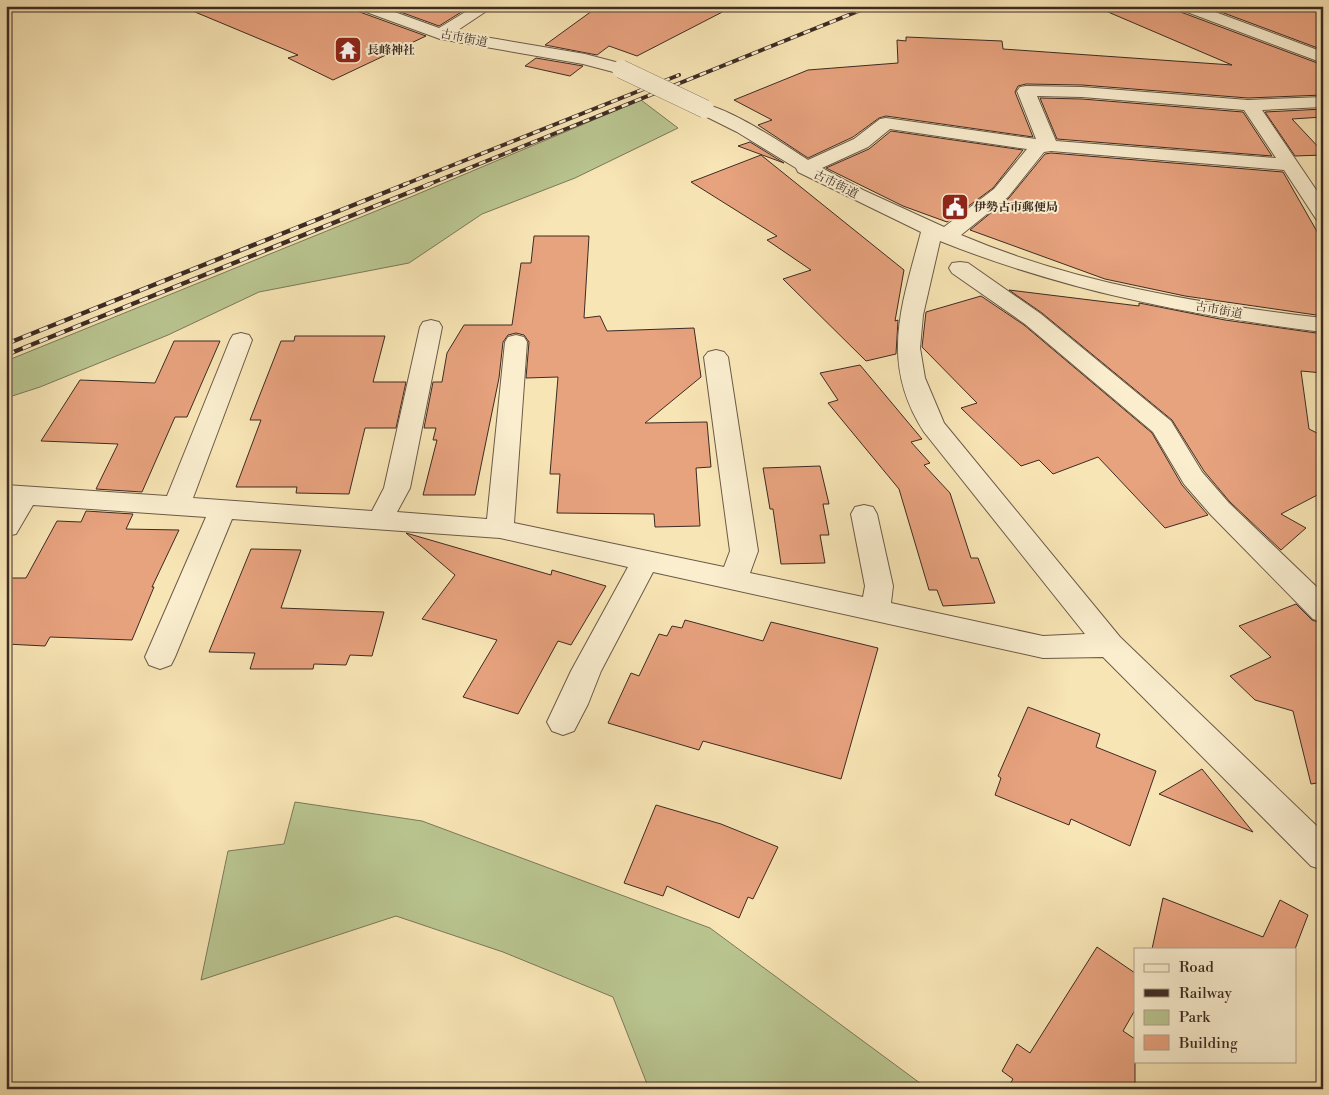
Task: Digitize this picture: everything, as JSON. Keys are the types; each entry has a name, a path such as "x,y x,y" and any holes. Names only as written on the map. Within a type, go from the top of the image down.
{"street":[{"path":"371,9 394,6"},
{"path":"440,34 486,6"},
{"path":"1184,6 1323,58"},
{"name":"古市街道","path":"371,9 440,34 585,59 620,69 705,109 754,135 805,168 939,233 992,255 1091,284 1203,308 1323,325"},
{"path":"1323,102 1250,105 1082,92 1026,90 1047,142 1002,193 939,233 911,327 909,361 920,399 932,426 1110,645 1323,855"},
{"path":"1250,105 1323,215"},
{"path":"805,168 861,143 886,124 947,135 1043,146 1290,165"},
{"path":"960,268 1033,320 1162,427 1193,478 1220,509 1323,611"},
{"path":"380,520 398,488 431,327"},
{"path":"176,507 241,340"},
{"path":"500,529 516,342"},
{"path":"716,357 744,551 734,580"},
{"path":"6,527 16,495 500,529 1043,647 1110,645"},
{"path":"160,657 222,510"},
{"path":"864,514 879,586 875,611"},
{"path":"563,722 573,704 586,671 646,560"}],"green space":[{"path":"641,100 678,128 575,178 482,214 409,263 259,292 168,335 40,387 6,398 6,361 413,196"},
{"path":"295,802 422,821 710,928 928,1089 649,1089 613,997 503,952 396,916 201,980 228,851 284,844"}],"building":[{"path":"353,6 357,11 426,36 333,80 288,58 298,55 183,7"},
{"path":"384,6 471,6 439,26"},
{"path":"622,6 734,6 637,56 609,46 597,55 545,45 596,8"},
{"path":"1094,6 1174,6 1178,11 1320,64 1317,65 1323,68 1323,95 1248,98 1082,85 1026,84 1018,86 1015,92 1033,137 886,116 879,118 853,137 808,158 758,125 772,120 734,100 808,70 898,63 897,40 906,41 906,37 1002,41 1003,49 1232,65"},
{"path":"1205,6 1323,6 1323,50"},
{"path":"536,58 583,66 570,76 525,66"},
{"path":"1040,98 1082,99 1243,112 1272,156 1057,139"},
{"path":"1323,109 1323,117 1292,119 1323,152 1323,155 1295,156 1265,112"},
{"path":"891,131 1023,150 993,188 947,222 903,206 826,168 869,149"},
{"path":"750,142 784,163 738,146"},
{"path":"1045,154 1283,172 1323,242 1323,316 1185,296 1105,279 970,230 1009,198"},
{"path":"761,155 904,270 895,321 898,320 896,354 866,361 783,279 811,270 767,240 777,236 691,182"},
{"path":"534,236 589,236 584,318 600,316 607,331 694,328 701,377 645,423 707,422 711,467 696,468 700,526 655,527 654,514 557,513 560,474 550,474 558,377 526,378 529,342 524,335 516,333 508,335 503,342 499,378 475,495 423,495 437,440 433,440 436,428 424,428 433,382 442,382 447,353 464,325 512,325 521,263 531,263"},
{"path":"1009,290 1139,306 1139,303 1225,320 1323,334 1323,373 1301,371 1309,429 1323,436 1323,492 1281,514 1306,528 1281,550 1230,502 1204,471 1172,420 1042,313"},
{"path":"981,296 1024,325 1152,433 1182,485 1208,515 1165,528 1098,457 1053,474 1039,460 1021,466 961,408 977,403 922,347 926,312"},
{"path":"295,336 385,336 373,382 406,382 396,428 365,428 349,494 296,493 297,487 236,487 261,420 250,420 281,341 294,341"},
{"path":"174,341 220,341 187,417 175,417 142,492 96,489 118,444 41,441 80,380 155,383"},
{"path":"860,365 922,439 911,442 930,463 924,465 950,493 971,558 978,558 995,603 943,606 937,590 929,590 899,489 828,403 838,400 820,373"},
{"path":"820,466 829,504 823,504 829,535 820,535 825,563 781,564 773,509 770,509 763,468"},
{"path":"86,511 133,514 126,529 179,530 152,587 154,587 132,640 50,637 45,646 6,644 6,578 26,578 57,521 81,522"},
{"path":"406,533 551,575 552,570 606,586 571,645 558,641 518,714 463,697 497,640 422,619 455,575"},
{"path":"251,549 301,550 281,608 384,612 372,656 350,655 346,665 314,664 313,669 250,669 255,653 209,652"},
{"path":"1296,604 1312,620 1323,624 1323,782 1311,784 1293,711 1255,700 1230,676 1271,657 1239,626"},
{"path":"685,620 763,641 771,622 878,648 841,779 703,741 699,750 608,723 631,673 639,676 659,634 667,636 672,626 682,628"},
{"path":"1028,707 1100,734 1096,747 1156,771 1130,846 1071,819 1069,825 995,795 1001,778 998,776"},
{"path":"1202,769 1253,832 1159,794"},
{"path":"656,805 721,824 778,847 753,899 748,897 739,918 667,886 663,896 624,883"},
{"path":"1163,898 1263,937 1280,900 1308,915 1295,948 1152,948"},
{"path":"1097,947 1134,972 1134,1012 1123,1031 1134,1038 1135,1089 1007,1089 1013,1079 1002,1071 1017,1044 1030,1053"}],"railway":[{"path":"427,185 871,6"},
{"path":"403,185 679,75"},
{"path":"6,344 406,184"},
{"path":"6,355 430,184"}],"place":[{"name":"長峰神社","path":"348,50"},
{"name":"伊勢古市郵便局","path":"955,207"}]}
